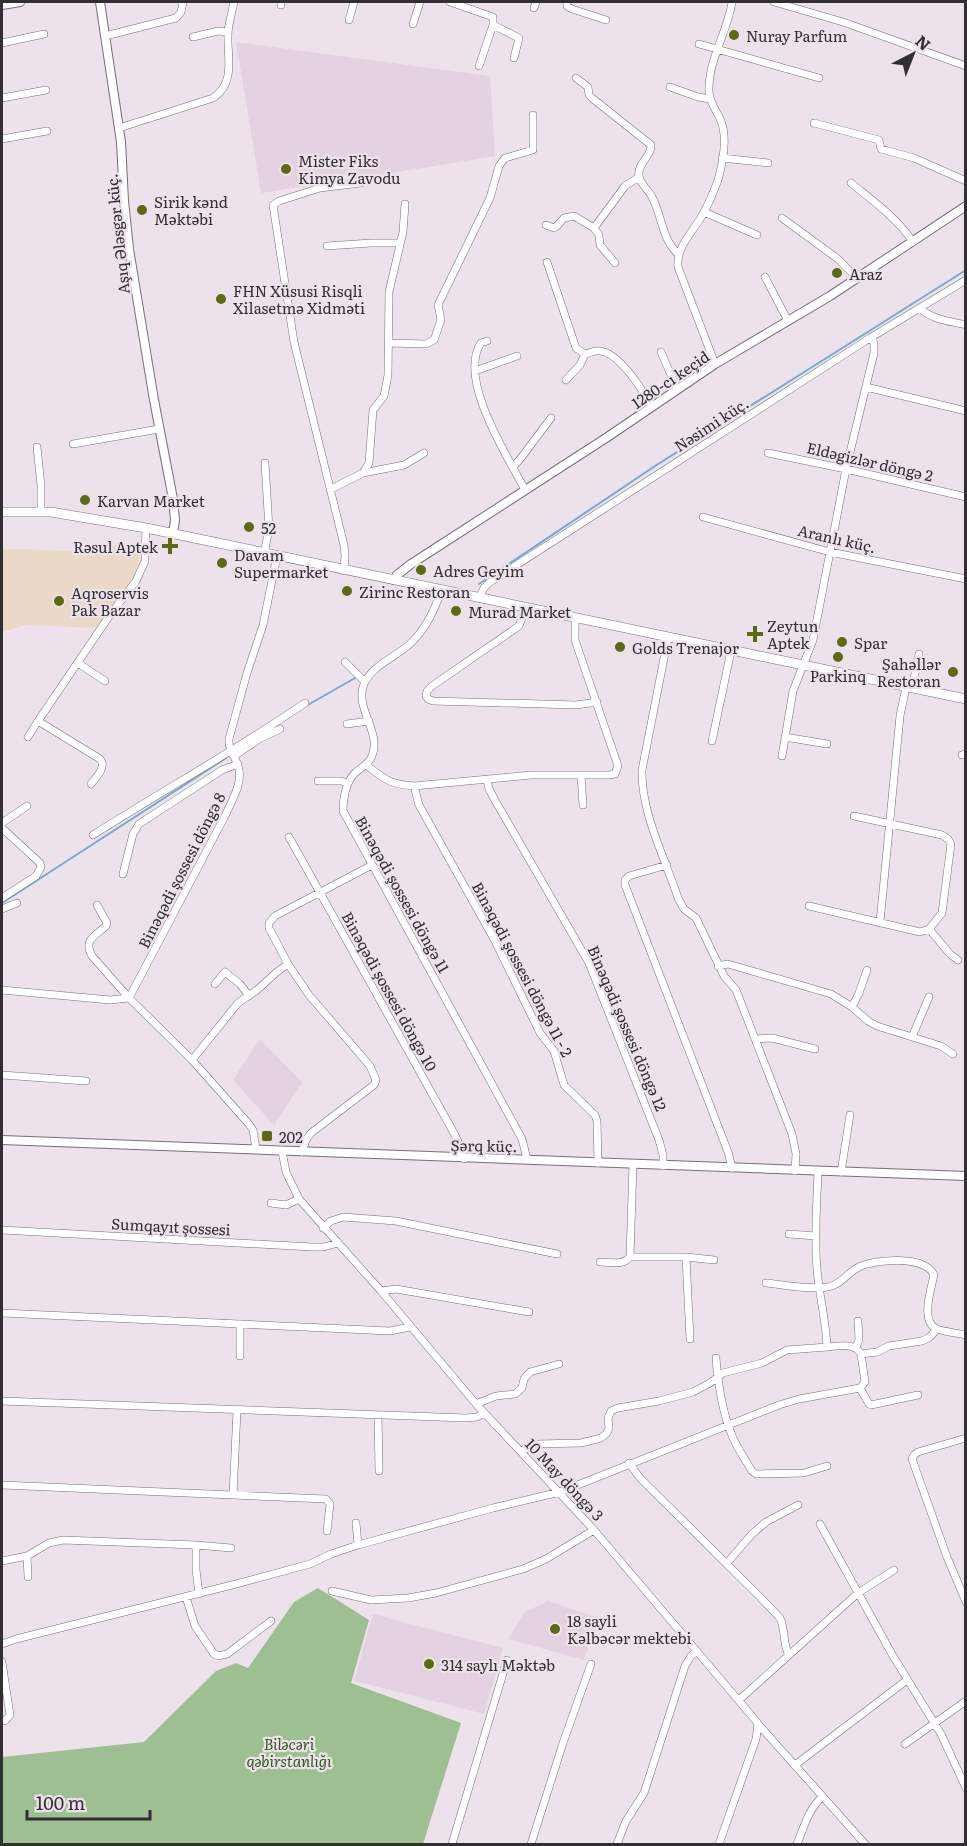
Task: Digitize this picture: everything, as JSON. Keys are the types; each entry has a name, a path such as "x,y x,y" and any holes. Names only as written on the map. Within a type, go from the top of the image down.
{"main road":[{"path":"2,512 74,515 173,533 344,571 966,699"}],"street":[{"path":"2,5 20,2"},
{"name":"Aşıq Ələsgər küç.","path":"100,2 119,128 129,249 173,499 175,520 173,533"},
{"path":"105,36 176,18 181,12 183,2"},
{"path":"119,128 213,98 219,94 223,89 230,67 228,33 234,2"},
{"path":"349,20 354,2"},
{"path":"413,24 420,2"},
{"path":"450,2 493,18 493,25 479,66"},
{"path":"567,2 567,6 572,9 606,20"},
{"path":"715,364 678,267 678,254 704,212 717,182 724,142 723,129 710,99 709,85 732,2"},
{"path":"774,2 843,22 966,66"},
{"path":"493,25 519,38 514,58"},
{"path":"193,37 218,31 228,33"},
{"path":"2,43 44,34"},
{"path":"699,44 819,78"},
{"path":"576,78 588,87 592,98 651,145 651,150 639,170 639,177 655,204 667,242 678,254"},
{"path":"670,87 710,99"},
{"path":"2,98 46,90"},
{"path":"390,343 426,344 434,340 441,320 438,305 490,198 499,166 505,158 533,150 533,115"},
{"path":"814,123 879,140 881,149 914,158 966,181"},
{"path":"2,139 47,131"},
{"path":"722,158 768,163"},
{"path":"594,228 625,186 639,177"},
{"path":"344,571 344,545 294,342 273,205 320,188 361,183"},
{"path":"851,183 881,207 914,242"},
{"path":"363,473 369,463 373,410 384,396 388,375 389,292 400,243 405,204"},
{"name":"1280-cı keçid","path":"394,580 407,566 606,438 715,364 858,279 966,206"},
{"path":"704,212 757,235"},
{"path":"546,225 554,228 564,218 574,216 594,228 600,245 615,263"},
{"path":"782,218 838,259 858,279"},
{"path":"327,246 400,243"},
{"path":"547,262 576,348 585,354"},
{"path":"765,277 788,321"},
{"name":"Nəsimi küç.","path":"479,598 490,582 870,338 966,280"},
{"path":"920,308 936,318 966,325"},
{"path":"782,756 793,691 813,640 846,469 874,352 874,343 870,338"},
{"path":"487,342 481,343 479,347 475,371 482,406 525,490"},
{"path":"566,380 580,365 585,354 597,350 608,354 631,374 652,406"},
{"path":"661,352 677,389"},
{"path":"475,371 517,356"},
{"path":"866,387 966,411"},
{"path":"513,466 551,418"},
{"path":"73,444 159,429"},
{"path":"37,447 41,512"},
{"path":"331,489 363,473 404,465 424,453"},
{"name":"Eldəgizlər döngə 2","path":"768,453 966,497"},
{"path":"264,554 269,529 265,463"},
{"name":"Aranlı küç.","path":"703,517 830,552 966,579"},
{"path":"28,737 136,581 145,561 146,528"},
{"path":"123,874 133,834 139,824 222,770 238,764 232,754 229,739 246,673 263,625 277,556"},
{"path":"318,781 348,783 372,757 374,749 369,721 361,696 365,682 374,671 412,643 426,626 442,590"},
{"path":"526,608 519,626 432,686 427,692 428,699 576,705 597,702"},
{"path":"366,765 384,779 395,784 414,786 531,774 615,774 618,766 575,640 575,619"},
{"path":"668,638 642,770 646,811 678,898 684,909 696,918 718,966 736,990 792,1134 796,1154 795,1171"},
{"path":"712,741 731,651"},
{"path":"880,922 900,716 920,654"},
{"path":"345,662 365,682"},
{"path":"78,663 105,681"},
{"path":"232,754 305,703"},
{"path":"38,721 103,762 103,767 91,784"},
{"path":"347,724 369,721"},
{"path":"93,835 170,786 280,729"},
{"path":"785,737 827,744"},
{"name":"Binəqədi şossesi döngə 8","path":"129,998 225,816 239,780 238,764"},
{"path":"581,775 583,805"},
{"name":"Binəqədi şossesi döngə 12","path":"487,780 496,802 589,963 659,1140 663,1166"},
{"name":"Binəqədi şossesi döngə 11","path":"348,783 344,811 522,1139 527,1159"},
{"name":"Binəqədi şossesi döngə 11 - 2","path":"414,786 419,805 494,939 540,1033 554,1051 564,1085 594,1114 597,1121 598,1163"},
{"path":"2,823 27,806"},
{"path":"809,906 920,932 929,929 942,913 951,844 948,839 942,835 854,816"},
{"path":"2,828 40,863 41,867 36,876 2,898"},
{"name":"Binəqədi şossesi döngə 10","path":"289,837 455,1135 464,1159"},
{"path":"302,1152 311,1133 370,1088 376,1080 370,1066 314,1001 288,964 269,924 275,916 372,865"},
{"path":"667,865 629,876 625,880 625,885 732,1168"},
{"path":"2,909 17,903"},
{"path":"97,905 107,922 106,926 90,940 88,950 129,998 192,1060 248,1122 253,1130 256,1149"},
{"path":"929,929 958,960"},
{"path":"192,1060 238,1003 288,964"},
{"path":"718,966 728,964 831,994 852,1007 868,1021 941,1046 954,1054"},
{"path":"852,1007 867,970"},
{"path":"215,984 225,972 240,984 249,996"},
{"path":"2,990 110,1000 129,998"},
{"path":"912,1037 929,997"},
{"path":"754,1039 772,1038 815,1049"},
{"path":"2,1075 86,1081"},
{"path":"841,1172 850,1115"},
{"name":"Şərq küç.","path":"2,1140 966,1176"},
{"name":"10 May döngə 3","path":"282,1151 286,1172 299,1199 323,1228 381,1291 484,1413 594,1530 758,1724 865,1845"},
{"path":"600,1262 622,1263 630,1257 633,1164"},
{"path":"818,1171 817,1269 827,1347"},
{"path":"271,1203 286,1205 299,1199"},
{"path":"323,1228 332,1221 344,1217 396,1221 557,1254"},
{"name":"Sumqayıt şossesi","path":"2,1230 312,1247 338,1243"},
{"path":"789,1234 816,1236"},
{"path":"630,1257 686,1257 714,1260"},
{"path":"686,1257 690,1339"},
{"path":"766,1283 831,1287 855,1269 880,1261 894,1260 925,1265 934,1275 927,1313 928,1320 937,1329 966,1335"},
{"path":"381,1291 396,1289 529,1312"},
{"path":"2,1313 390,1331 410,1328"},
{"path":"856,1347 859,1340 858,1321"},
{"path":"240,1324 240,1356"},
{"path":"861,1354 877,1352 889,1346 922,1341 930,1337 937,1329"},
{"path":"2,1644 310,1564 358,1545 560,1492 779,1404 860,1388 865,1382 861,1354 856,1347 848,1346 788,1350 762,1363 728,1371 705,1387 693,1392 611,1411 608,1418 609,1429 602,1438 581,1443 537,1444 521,1451"},
{"path":"716,1358 728,1424 752,1471 756,1474 804,1473 827,1466"},
{"path":"476,1404 496,1396 515,1394 522,1388 524,1378 530,1372 558,1364"},
{"path":"860,1388 871,1405 918,1395"},
{"path":"2,1401 466,1419 484,1413"},
{"path":"233,1495 237,1411"},
{"path":"378,1415 379,1471"},
{"path":"966,1438 918,1452 912,1459 947,1557 966,1602"},
{"path":"629,1463 640,1478 780,1618 784,1644 789,1655"},
{"path":"2,1485 326,1499 330,1504 327,1531"},
{"path":"727,1563 752,1533 766,1522 798,1505"},
{"path":"356,1523 358,1545"},
{"path":"820,1524 908,1680 935,1723 966,1788"},
{"path":"332,1591 371,1600 408,1598 436,1593 523,1569 546,1559 594,1530"},
{"path":"2,1561 27,1556 49,1543 63,1540 231,1548"},
{"path":"196,1545 199,1594"},
{"path":"27,1556 28,1577"},
{"path":"739,1700 858,1593 894,1570"},
{"path":"186,1597 195,1626 214,1654 218,1656 227,1654 271,1621"},
{"path":"617,1845 626,1821 638,1806 644,1793 685,1666 697,1651"},
{"path":"452,1845 507,1660"},
{"path":"2,1662 10,1715 2,1721"},
{"path":"531,1845 591,1664"},
{"path":"795,1765 908,1680"},
{"path":"905,1744 966,1701"},
{"path":"719,1845 756,1738 758,1724"},
{"path":"797,1845 809,1813 822,1797"}],"shaded area":[{"name":"Mister Fiks Kimya Zavodu","path":"236,42 490,76 495,156 355,179 349,171 336,181 261,193"},
{"name":"Aqroservis Pak Bazar","path":"103,544 142,549 134,576 97,628 26,625 2,632 2,549 102,553"},
{"path":"260,1039 302,1082 274,1125 233,1080"},
{"name":"18 sayli Kəlbəcər mektebi","path":"548,1601 599,1618 584,1660 508,1639 525,1612"},
{"name":"314 saylı Məktəb","path":"373,1614 503,1648 484,1714 354,1681"}],"green space":[{"name":"Biləcəri qəbirstanlığı","path":"318,1588 369,1620 351,1683 461,1723 423,1844 2,1844 2,1757 144,1742 216,1671 236,1663 248,1668 294,1602"}],"waterway":[{"path":"479,584 655,466 966,270"},
{"path":"306,706 355,678"},
{"path":"2,903 226,758"}],"place":[{"name":"Nuray Parfum","path":"734,35"},
{"name":"Mister Fiks Kimya Zavodu","path":"286,169"},
{"name":"Sirik kənd Məktəbi","path":"142,210"},
{"name":"Araz","path":"837,273"},
{"name":"FHN Xüsusi Risqli Xilasetmə Xidməti","path":"221,299"},
{"name":"Karvan Market","path":"85,500"},
{"name":"52","path":"249,527"},
{"name":"Rəsul Aptek","path":"170,546"},
{"name":"Davam Supermarket","path":"222,563"},
{"name":"Adres Geyim","path":"421,570"},
{"name":"Zirinc Restoran","path":"347,591"},
{"name":"Aqroservis Pak Bazar","path":"59,601"},
{"name":"Murad Market","path":"456,611"},
{"name":"Zeytun Aptek","path":"755,634"},
{"name":"Spar","path":"842,642"},
{"name":"Golds Trenajor","path":"620,647"},
{"name":"Parkinq","path":"838,657"},
{"name":"Şahəllər Restoran","path":"953,672"},
{"name":"202","path":"267,1136"},
{"name":"18 sayli Kəlbəcər mektebi","path":"555,1629"},
{"name":"314 saylı Məktəb","path":"429,1664"}]}
